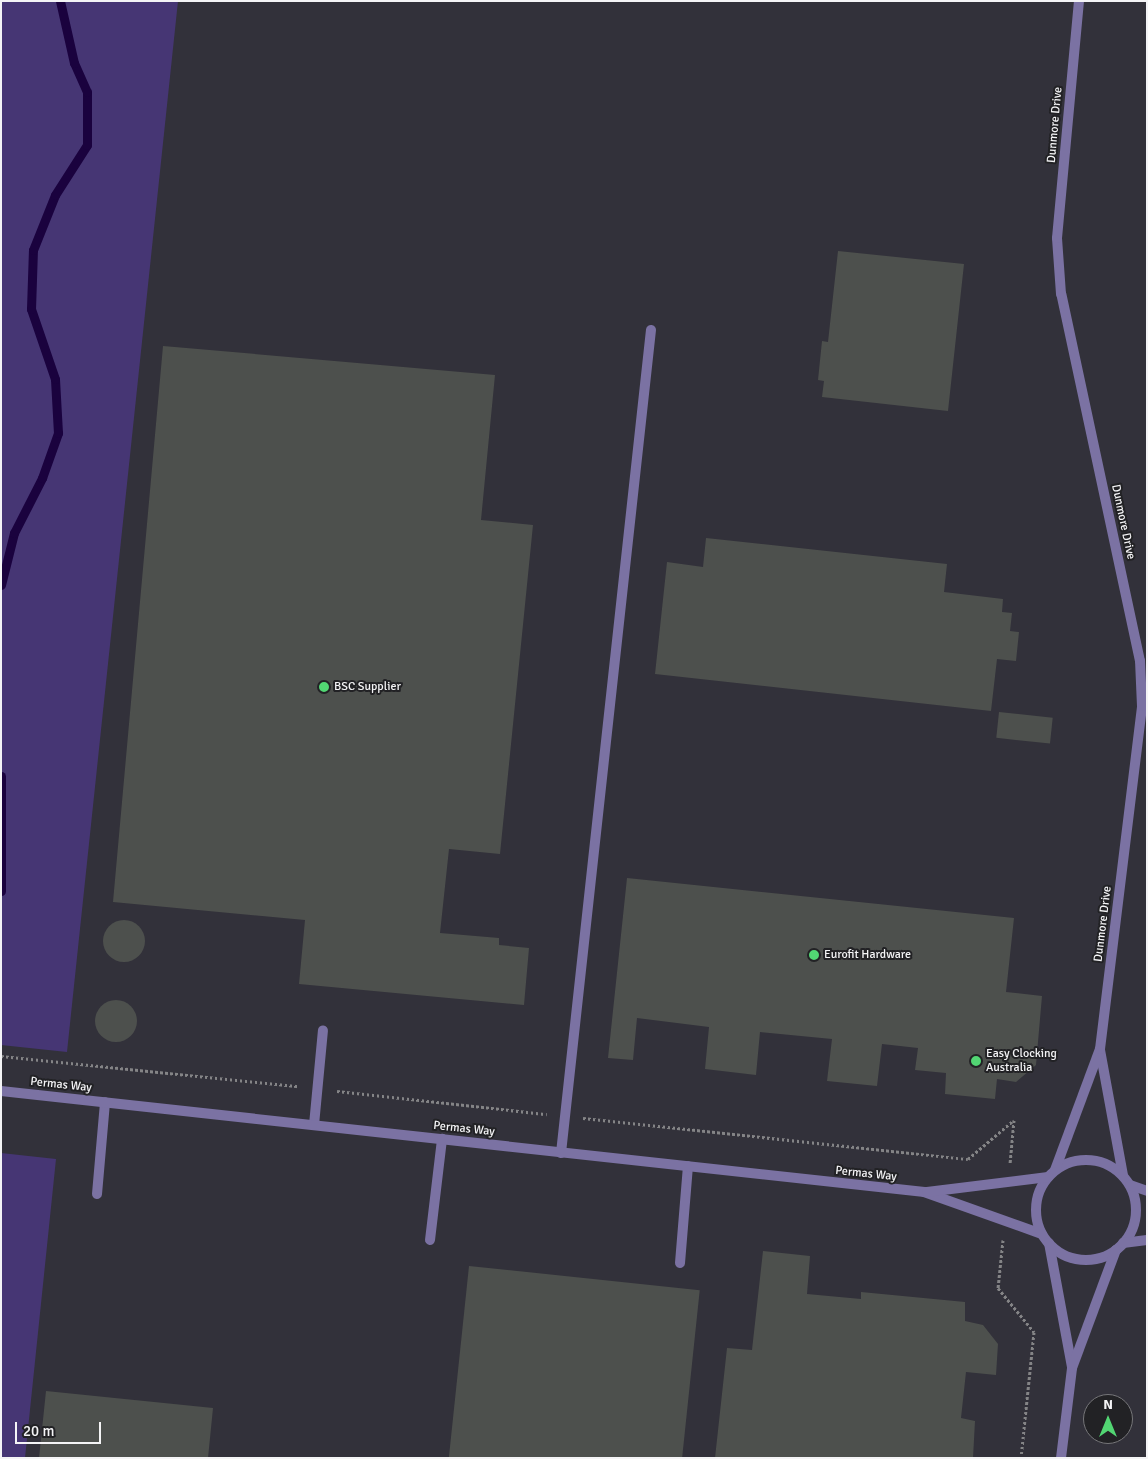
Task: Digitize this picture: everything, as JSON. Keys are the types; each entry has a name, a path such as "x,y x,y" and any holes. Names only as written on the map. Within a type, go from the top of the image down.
{"street":[{"name":"Dunmore Drive","path":"1052,1173 1100,1049 1142,706 1140,661 1061,294 1057,238 1079,1"},
{"path":"561,1152 651,330"},
{"path":"314,1125 323,1030"},
{"name":"Dunmore Drive","path":"1100,1049 1123,1175"},
{"name":"Permas Way","path":"1,1091 924,1192 1042,1234"},
{"path":"97,1194 105,1102"},
{"path":"430,1240 442,1139"},
{"path":"1061,1458 1072,1368 1120,1246 1134,1225 1136,1215 1134,1195 1123,1175 1108,1164 1090,1160 1072,1162 1052,1173 1037,1200 1037,1217 1042,1234 1049,1243 1066,1255 1087,1260 1107,1255 1120,1246 1147,1240"},
{"path":"680,1263 688,1166"},
{"name":"Permas Way","path":"924,1192 1052,1173"},
{"path":"1130,1185 1147,1191"},
{"path":"1049,1243 1072,1368"}],"path":[{"path":"1,1056 17,1058"}],"shaded area":[{"path":"1,1 1147,1 1147,1458 1,1458"},
{"path":"1,1 178,1 67,1052 1,1045"},
{"path":"1,1153 56,1159 25,1458 1,1458"}],"building":[{"path":"838,251 964,264 948,411 822,397 824,381 818,380 822,341 828,342"},
{"name":"BSC Supplier","path":"163,346 495,375 481,520 533,525 500,854 449,849 440,933 499,938 499,945 529,948 524,1005 299,984 305,920 113,902"},
{"path":"706,538 947,564 944,592 1003,599 1002,612 1012,613 1010,631 1019,632 1016,661 997,659 991,711 655,674 667,562 703,567"},
{"path":"999,712 1053,718 1050,744 996,738"},
{"name":"Eurofit Hardware","path":"627,878 1014,918 1006,992 1042,996 1036,1065 1016,1082 997,1079 995,1099 945,1094 946,1073 915,1070 918,1048 882,1044 877,1086 827,1081 832,1039 760,1032 756,1075 705,1069 709,1027 637,1018 633,1060 608,1058"},
{"path":"128,920 136,923 142,929 145,941 142,953 136,959 120,962 112,959 106,953 103,937 106,929 112,923"},
{"path":"120,1000 128,1003 134,1009 137,1021 134,1033 128,1039 112,1042 104,1039 98,1033 95,1017 98,1009 104,1003"},
{"path":"763,1251 810,1256 807,1294 861,1299 861,1292 965,1302 965,1321 983,1325 998,1344 996,1375 966,1372 961,1418 975,1421 973,1458 715,1458 727,1348 752,1350"},
{"path":"469,1266 700,1290 682,1458 449,1458"},
{"path":"46,1391 213,1408 208,1458 39,1458"}],"waterway":[{"path":"1,585 14,533 42,478 58,433 55,379 31,309 33,250 55,195 87,145 87,92 74,63 60,1"},
{"path":"1,776 1,891"}],"place":[{"name":"BSC Supplier","path":"324,687"},
{"name":"Eurofit Hardware","path":"814,955"},
{"name":"Easy Clocking Australia","path":"976,1061"}]}
